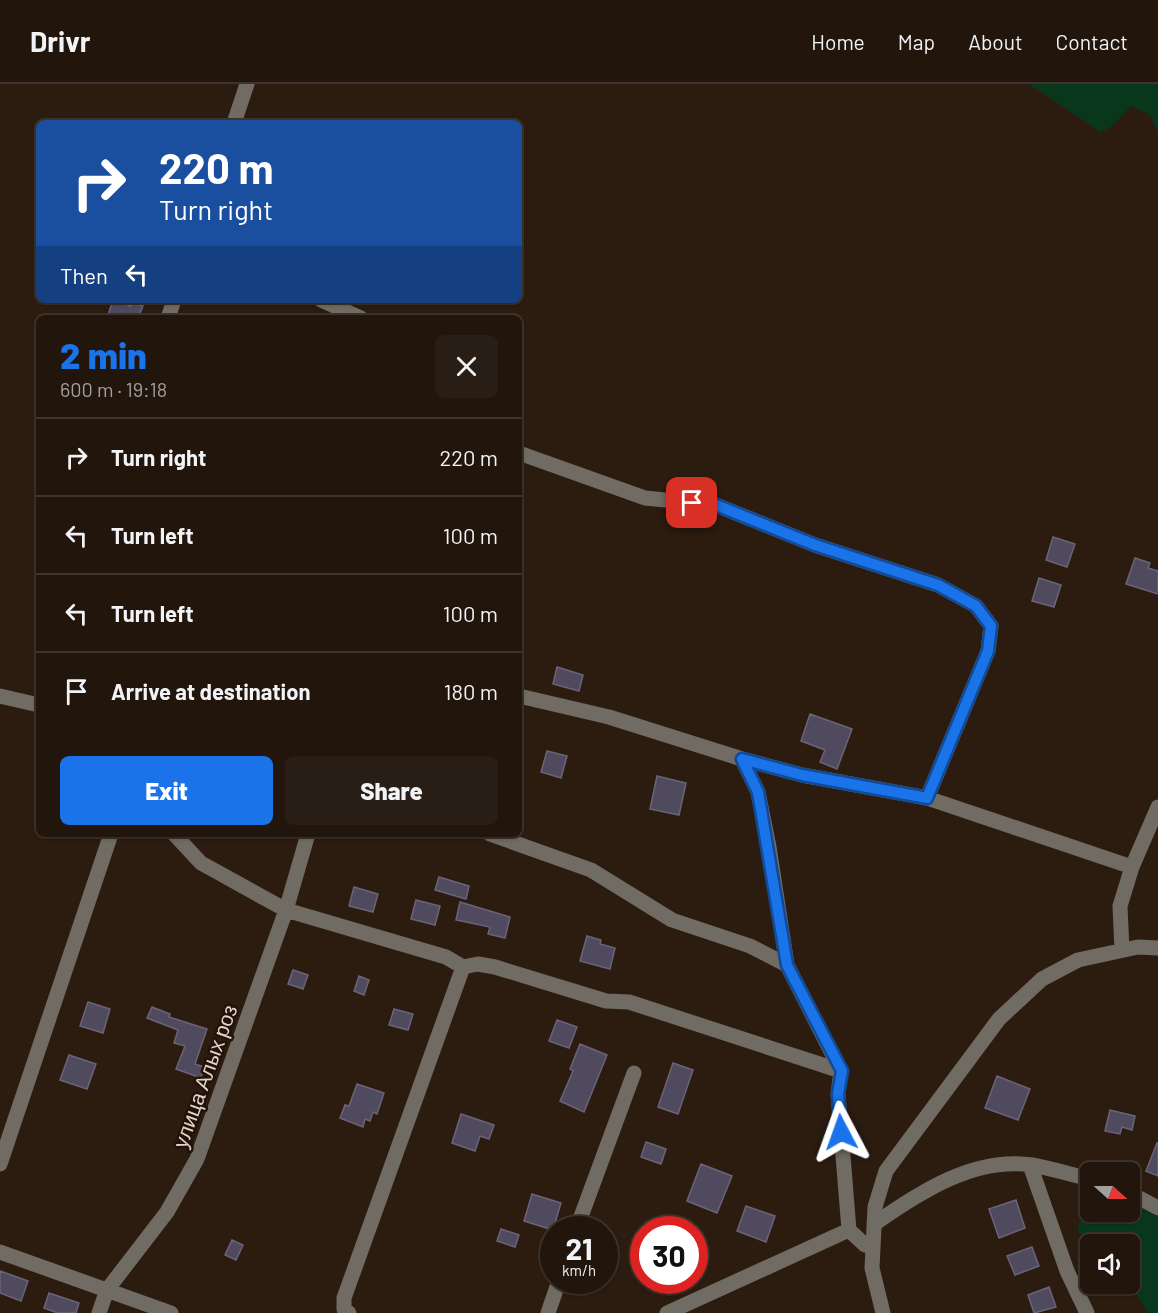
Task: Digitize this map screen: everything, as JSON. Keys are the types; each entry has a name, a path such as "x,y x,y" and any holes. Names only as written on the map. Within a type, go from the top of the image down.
{"street":[{"path":"235,120 247,84"},
{"path":"328,303 354,315"},
{"path":"522,454 645,498 716,505 815,545 938,585 976,606 991,626 988,651 927,798"},
{"path":"0,696 36,704"},
{"path":"522,697 609,717 742,759 802,775 927,798 1132,867"},
{"path":"742,759 758,792 787,965 842,1071 838,1094 849,1230 865,1245 873,1246"},
{"path":"1122,950 1120,906 1132,867 1158,807"},
{"path":"0,1164 110,837"},
{"path":"177,837 201,863 286,910 446,957 463,967 478,964 495,967 606,1001 629,1002 842,1071"},
{"name":"улица Алых роз","path":"99,1313 107,1290 167,1212 197,1159 286,910 307,837"},
{"path":"498,837 591,870 672,920 750,946 787,965"},
{"path":"883,1313 872,1268 875,1207 885,1171 999,1019 1042,979 1078,960 1138,947 1158,948"},
{"path":"349,1313 344,1309 344,1298 463,967"},
{"path":"581,1216 634,1073"},
{"path":"874,1224 916,1195 955,1177 994,1165 1030,1165 1080,1177"},
{"path":"1030,1165 1067,1271 1088,1313"},
{"path":"1140,1198 1158,1208"},
{"path":"667,1313 849,1230"},
{"path":"0,1252 171,1313"},
{"path":"548,1313 555,1294"}],"green space":[{"path":"1029,84 1158,84 1158,133 1150,115 1131,106 1112,126 1101,132"},
{"path":"1140,1207 1158,1217 1158,1313 1148,1313 1136,1294 1140,1294 1140,1234 1081,1234 1078,1232 1080,1212 1080,1222 1140,1222"}],"building":[{"path":"112,303 131,306 133,303 143,306 139,315 108,315"},
{"path":"1053,537 1075,544 1067,567 1046,560"},
{"path":"1135,558 1150,563 1148,568 1158,571 1158,594 1126,584"},
{"path":"1039,578 1061,585 1054,607 1032,601"},
{"path":"557,667 583,675 579,691 553,684"},
{"path":"810,714 852,729 837,769 820,762 825,750 801,741"},
{"path":"547,751 567,756 561,778 541,772"},
{"path":"657,776 686,783 679,815 650,809"},
{"path":"439,877 469,886 466,899 435,890"},
{"path":"354,887 378,894 373,912 349,906"},
{"path":"416,900 440,906 435,925 411,919"},
{"path":"460,902 510,917 505,938 488,934 490,927 456,920"},
{"path":"587,936 601,940 600,944 615,948 610,969 580,961"},
{"path":"293,970 308,975 303,989 288,984"},
{"path":"359,976 369,980 364,995 354,991"},
{"path":"88,1002 110,1009 103,1033 80,1026"},
{"path":"152,1007 170,1014 169,1017 207,1029 195,1064 204,1067 201,1078 176,1069 185,1046 174,1043 178,1030 147,1018"},
{"path":"394,1009 413,1014 408,1030 389,1025"},
{"path":"557,1020 577,1027 569,1048 549,1041"},
{"path":"580,1044 607,1055 584,1112 560,1101 573,1071 570,1069"},
{"path":"69,1055 96,1064 87,1089 60,1080"},
{"path":"673,1063 693,1070 678,1114 658,1107"},
{"path":"997,1076 1030,1089 1018,1120 985,1108"},
{"path":"357,1084 384,1093 377,1114 373,1112 370,1121 365,1119 363,1127 340,1118 345,1105 349,1106"},
{"path":"1110,1110 1135,1116 1132,1130 1122,1127 1120,1134 1105,1131"},
{"path":"461,1114 494,1125 489,1139 480,1136 475,1151 452,1143"},
{"path":"646,1142 666,1149 661,1164 641,1157"},
{"path":"1158,1143 1158,1176 1146,1171"},
{"path":"701,1164 732,1176 717,1213 687,1201"},
{"path":"532,1194 561,1203 557,1216 540,1216 540,1226 524,1221"},
{"path":"1016,1200 1025,1228 999,1238 989,1209"},
{"path":"746,1206 775,1216 766,1242 737,1231"},
{"path":"501,1229 519,1235 515,1247 497,1241"},
{"path":"232,1240 243,1245 236,1260 225,1255"},
{"path":"1032,1247 1039,1266 1015,1275 1007,1256"},
{"path":"0,1271 28,1281 21,1301 0,1293"},
{"path":"1049,1287 1056,1307 1034,1313 1028,1295"},
{"path":"49,1293 79,1303 76,1313 58,1313 44,1308"}],"route":[{"path":"692,503 716,505 815,545 938,585 976,606 991,626 988,651 927,798 802,775 742,759 758,792 770,847 787,965 842,1071 838,1094 841,1132"}]}
